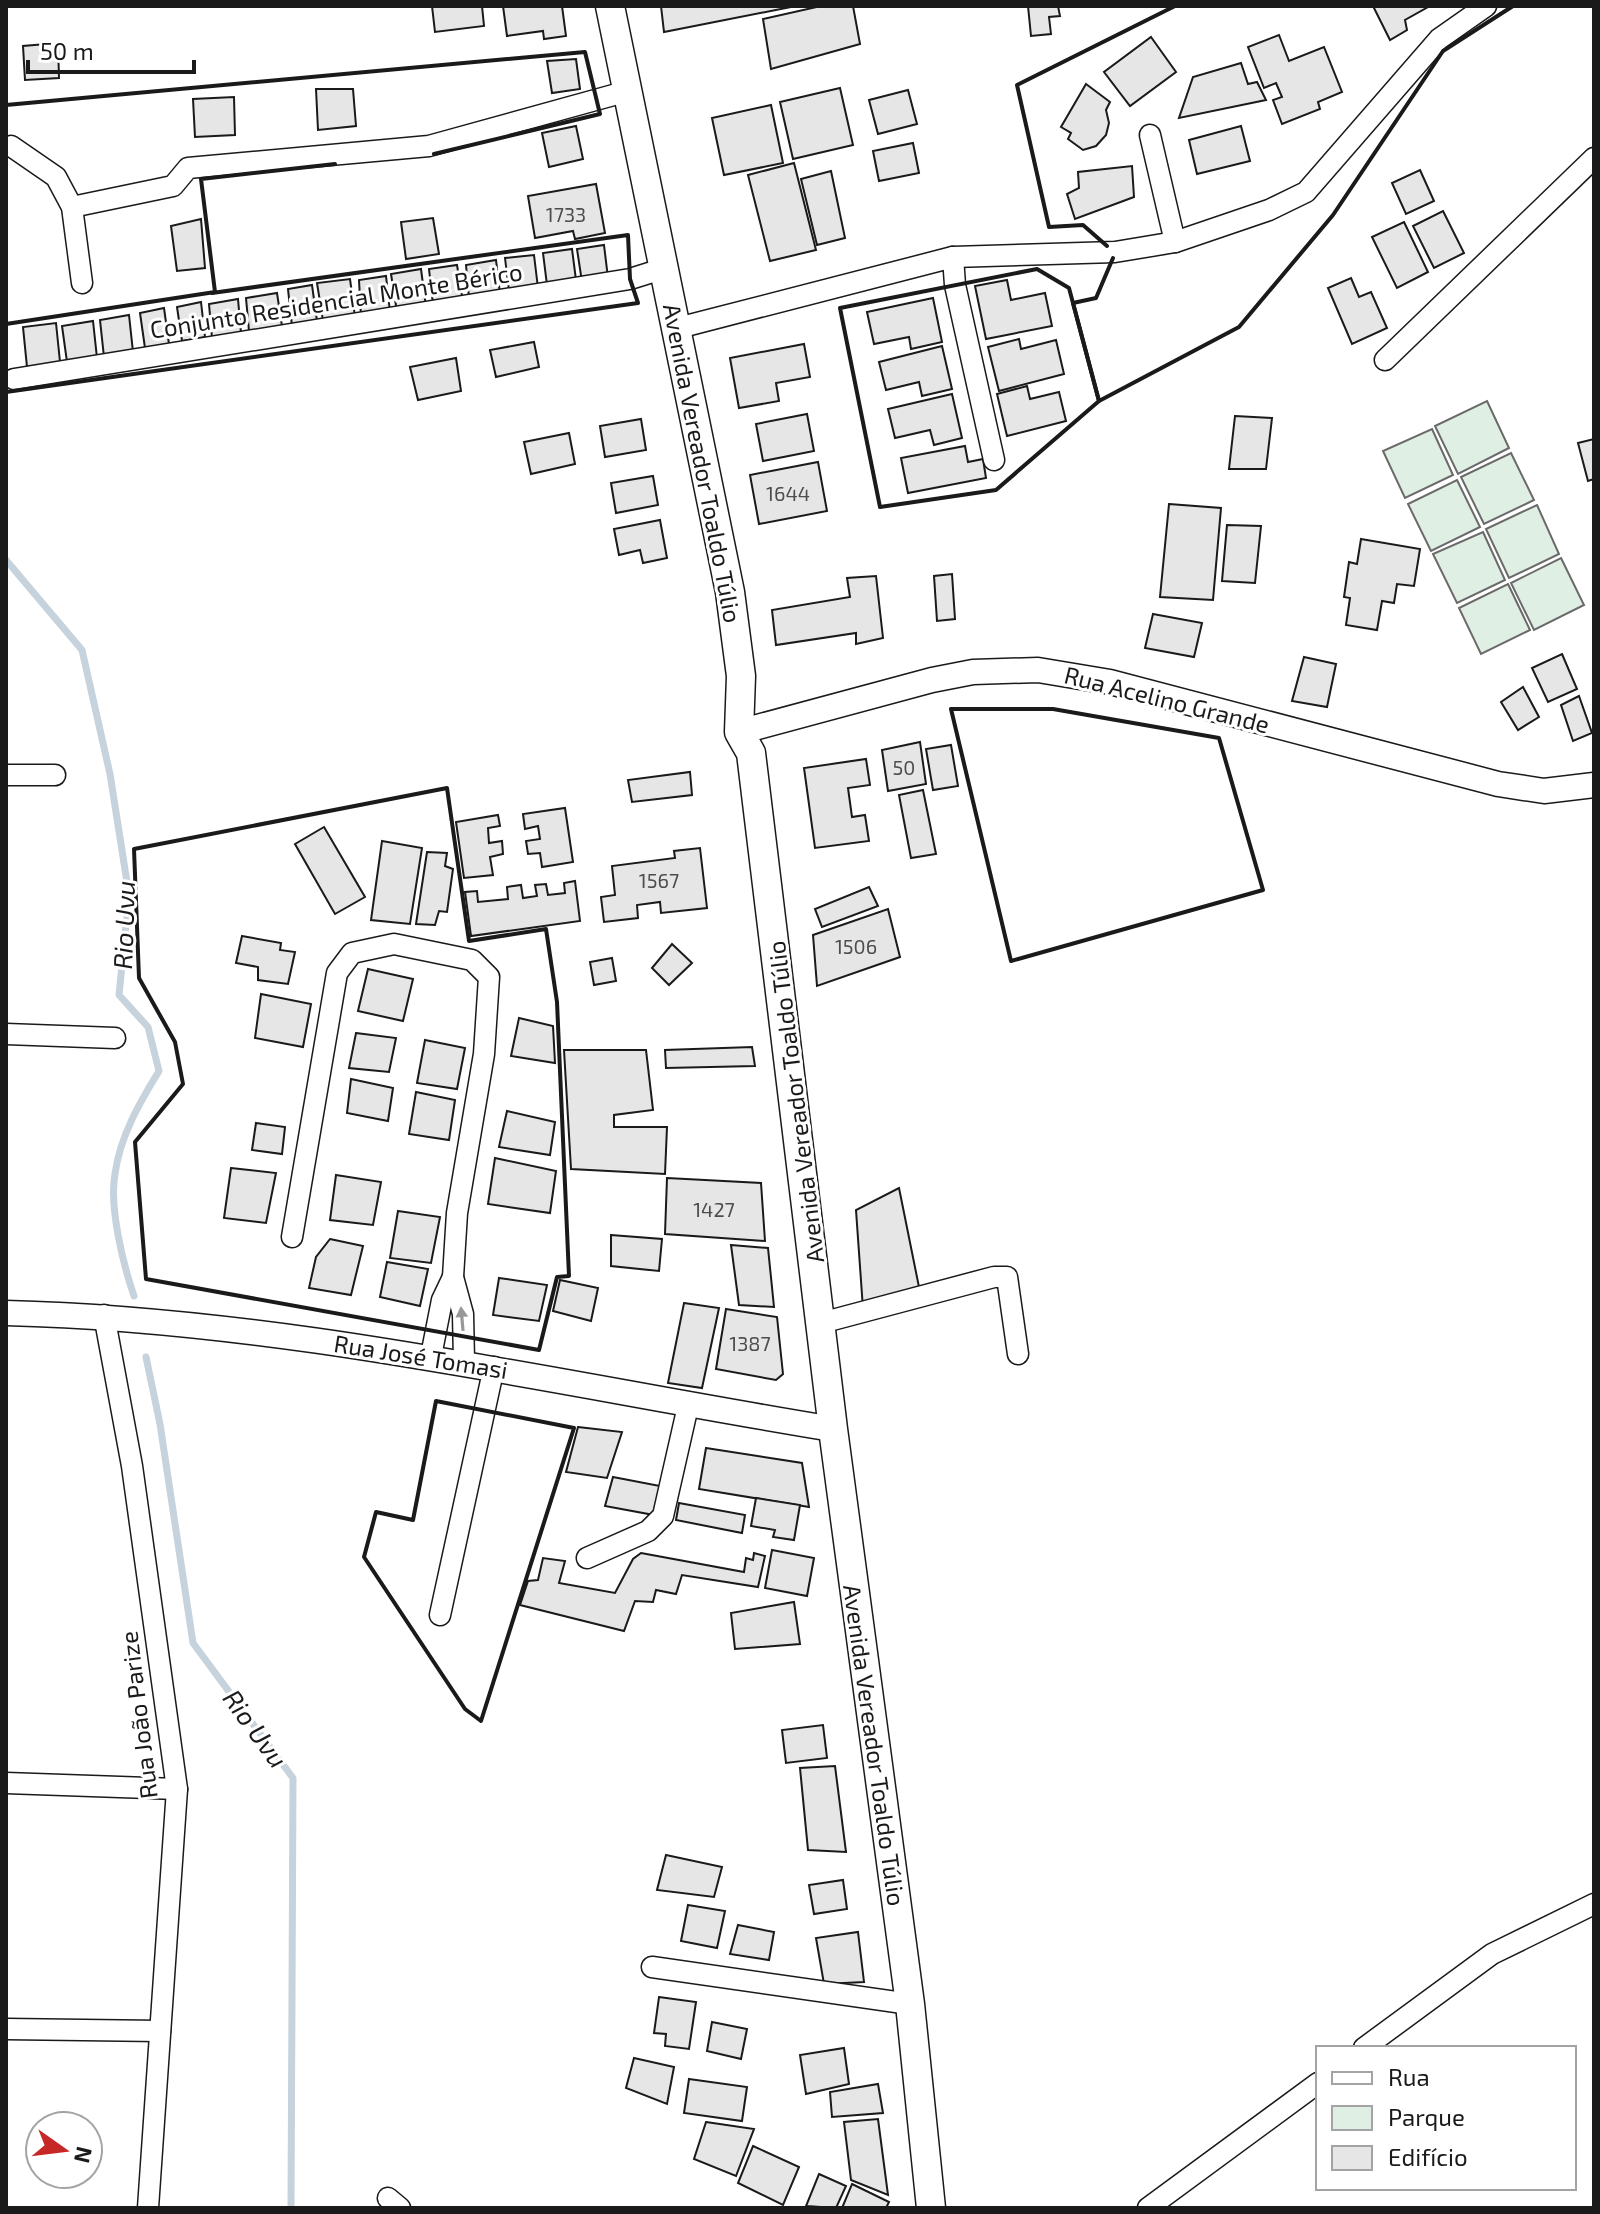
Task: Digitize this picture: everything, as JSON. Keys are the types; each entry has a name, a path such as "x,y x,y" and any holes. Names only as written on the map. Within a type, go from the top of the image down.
{"main road":[{"name":"Avenida Vereador Toaldo Túlio","path":"610,6 730,592 741,676 739,732 751,753 833,1429 910,2004 931,2208"}],"street":[{"path":"678,328 953,257 1115,252 1175,242 1269,210 1306,192 1439,39 1486,6"},
{"path":"72,207 173,186 188,168 429,146 628,91"},
{"path":"1150,135 1175,242"},
{"path":"11,146 56,177 72,207 82,283"},
{"path":"1385,360 1594,158"},
{"path":"953,257 955,285 994,460"},
{"name":"Conjunto Residencial Monte Bérico","path":"14,379 630,279 665,268"},
{"name":"Rua Acelino Grande","path":"739,732 932,680 973,672 1038,670 1110,682 1498,784 1544,791 1594,785"},
{"path":"6,775 55,775"},
{"path":"292,1237 337,973 352,953 394,944 472,960 489,977 484,1054 457,1213 453,1277 463,1314 464,1361"},
{"path":"6,1034 115,1038"},
{"path":"431,1356 442,1300 453,1277"},
{"path":"821,1323 994,1277 1007,1277 1018,1354"},
{"name":"Rua José Tomasi","path":"6,1313 104,1315 431,1356 688,1406 833,1429"},
{"name":"Rua João Parize","path":"104,1315 132,1466 177,1789 148,2208"},
{"path":"440,1615 494,1367"},
{"path":"587,1558 648,1531 663,1516 688,1406"},
{"path":"6,1783 177,1789"},
{"path":"1367,2046 1492,1954 1594,1904"},
{"path":"652,1967 910,2004"},
{"path":"6,2029 160,2031"},
{"path":"1148,2208 1316,2084"}],"green space":[{"path":"1487,401 1509,448 1458,474 1435,426"},
{"path":"1432,429 1453,475 1405,498 1383,451"},
{"path":"1511,453 1534,500 1484,524 1461,477"},
{"path":"1457,480 1480,527 1431,551 1408,504"},
{"path":"1537,505 1559,554 1509,578 1486,529"},
{"path":"1483,532 1505,580 1457,603 1433,554"},
{"path":"1561,558 1584,605 1534,630 1511,583"},
{"path":"1508,584 1530,630 1481,654 1459,608"}],"building":[{"path":"432,6 482,6 484,26 435,32"},
{"path":"503,6 562,6 566,36 544,39 543,31 507,36"},
{"path":"661,6 796,6 664,32"},
{"path":"821,6 853,6 860,44 771,69 763,19"},
{"path":"1028,6 1058,6 1060,16 1049,17 1051,34 1031,36"},
{"path":"1373,6 1428,7 1405,20 1407,30 1390,40"},
{"path":"1279,35 1289,61 1324,47 1342,92 1318,102 1320,109 1282,124 1273,100 1282,97 1276,83 1264,88 1248,47"},
{"path":"1151,37 1176,72 1130,106 1104,72"},
{"path":"58,43 59,78 25,80 23,46"},
{"path":"576,59 580,89 552,93 547,61"},
{"path":"1241,63 1248,84 1257,82 1266,100 1179,118 1193,77"},
{"path":"1086,84 1110,102 1106,110 1109,123 1106,135 1096,146 1083,150 1068,139 1071,133 1061,127"},
{"path":"840,88 853,145 793,159 780,102"},
{"path":"316,89 353,89 356,126 318,130"},
{"path":"908,90 917,124 878,134 869,100"},
{"path":"234,97 235,135 195,137 193,99"},
{"path":"771,105 783,163 724,175 712,118"},
{"path":"576,126 583,159 549,167 542,133"},
{"path":"1241,126 1250,161 1197,174 1189,140"},
{"path":"913,143 919,173 879,181 873,151"},
{"path":"794,163 816,250 770,261 748,175"},
{"path":"1132,166 1134,197 1075,219 1067,194 1079,188 1078,172"},
{"path":"1420,170 1434,201 1406,214 1392,183"},
{"path":"831,171 845,238 817,245 801,179"},
{"path":"596,184 605,233 575,239 573,231 535,238 528,196"},
{"path":"1443,211 1464,253 1434,268 1413,226"},
{"path":"433,218 439,254 406,259 401,222"},
{"path":"201,219 205,268 177,271 171,226"},
{"path":"1404,222 1428,272 1397,288 1372,237"},
{"path":"604,245 608,278 582,282 577,249"},
{"path":"572,249 576,280 547,285 543,253"},
{"path":"534,255 538,288 509,291 505,258"},
{"path":"496,260 500,294 469,298 466,265"},
{"path":"457,265 463,302 433,304 429,269"},
{"path":"421,269 426,307 397,312 391,274"},
{"path":"386,276 390,312 361,316 359,280"},
{"path":"1351,278 1359,297 1371,292 1387,328 1352,344 1328,288"},
{"path":"350,279 355,317 323,321 317,283"},
{"path":"1007,280 1011,300 1045,293 1052,326 986,339 975,286"},
{"path":"312,285 317,321 292,326 288,289"},
{"path":"277,293 282,326 249,331 246,298"},
{"path":"933,298 942,342 911,349 909,337 874,344 867,312"},
{"path":"238,299 241,333 212,338 209,304"},
{"path":"201,302 205,337 182,341 177,307"},
{"path":"164,308 169,344 145,348 140,313"},
{"path":"129,315 133,352 104,357 100,320"},
{"path":"93,321 97,358 67,362 62,326"},
{"path":"56,323 60,362 27,367 23,327"},
{"path":"1019,339 1021,349 1056,340 1064,374 999,391 988,347"},
{"path":"534,342 539,367 496,377 490,350"},
{"path":"804,344 810,377 776,383 779,401 739,408 730,358"},
{"path":"942,346 952,389 922,396 919,382 886,390 879,362"},
{"path":"456,358 461,391 418,400 410,367"},
{"path":"1027,386 1030,399 1059,392 1066,421 1007,436 997,394"},
{"path":"952,394 962,438 934,445 930,430 895,438 888,409"},
{"path":"807,414 814,451 763,461 756,424"},
{"path":"1235,416 1272,418 1266,469 1229,469"},
{"path":"641,419 646,450 605,457 600,426"},
{"path":"569,433 575,464 531,474 524,442"},
{"path":"1594,439 1594,479 1588,481 1578,443"},
{"path":"965,446 968,462 983,459 986,478 908,493 901,458"},
{"path":"818,462 827,511 759,524 750,475"},
{"path":"653,476 658,505 616,513 611,483"},
{"path":"1169,504 1221,508 1213,600 1160,597"},
{"path":"660,520 667,558 643,563 640,550 619,555 614,529"},
{"path":"1227,525 1261,526 1255,583 1222,581"},
{"path":"1361,539 1420,549 1414,586 1397,584 1394,603 1382,601 1377,630 1346,625 1350,598 1344,597 1349,562 1357,564"},
{"path":"952,574 955,619 937,621 934,576"},
{"path":"876,576 883,638 856,644 856,633 776,645 772,610 850,597 847,578"},
{"path":"1153,614 1202,623 1194,657 1145,648"},
{"path":"1562,654 1577,689 1548,702 1532,668"},
{"path":"1304,657 1336,664 1327,707 1292,701"},
{"path":"1523,687 1539,717 1518,730 1501,702"},
{"path":"1579,696 1592,733 1573,741 1561,705"},
{"path":"920,742 926,784 888,791 882,750"},
{"path":"951,745 958,786 933,790 926,749"},
{"path":"866,759 870,785 848,788 852,817 865,815 869,841 815,848 804,768"},
{"path":"690,772 692,795 632,802 628,780"},
{"path":"923,790 936,854 911,858 899,795"},
{"path":"565,808 573,862 542,867 540,853 528,854 526,841 540,839 538,826 525,829 523,814"},
{"path":"498,815 500,826 488,828 489,843 502,841 503,854 490,857 493,875 464,878 456,822"},
{"path":"324,827 365,897 335,914 295,844"},
{"path":"382,841 422,848 410,924 371,920"},
{"path":"700,848 707,908 661,913 660,902 637,905 638,918 604,922 601,897 615,895 612,866 675,858 674,851"},
{"path":"427,852 447,853 445,866 453,869 447,912 439,911 435,925 416,924"},
{"path":"575,881 580,921 471,936 465,892 477,891 478,902 508,899 507,887 521,885 523,898 537,896 535,885 546,884 548,895 565,893 564,883"},
{"path":"869,887 878,906 822,927 815,909"},
{"path":"888,909 900,957 817,986 813,935"},
{"path":"242,936 281,943 280,950 295,952 288,984 258,980 258,967 236,963"},
{"path":"672,944 692,963 669,985 652,968"},
{"path":"612,958 616,981 594,985 590,962"},
{"path":"368,969 413,979 403,1021 358,1011"},
{"path":"261,994 311,1004 303,1047 255,1038"},
{"path":"519,1018 553,1026 555,1063 511,1056"},
{"path":"356,1033 396,1038 389,1072 349,1068"},
{"path":"425,1040 465,1048 457,1089 417,1083"},
{"path":"752,1047 755,1066 666,1068 665,1050"},
{"path":"564,1050 646,1050 653,1110 614,1115 614,1127 667,1127 665,1174 571,1169"},
{"path":"351,1079 393,1088 388,1121 347,1113"},
{"path":"416,1092 455,1100 449,1140 409,1134"},
{"path":"507,1111 555,1122 550,1155 499,1147"},
{"path":"256,1123 285,1127 282,1154 252,1150"},
{"path":"495,1158 556,1171 550,1213 488,1204"},
{"path":"231,1168 276,1173 266,1223 224,1218"},
{"path":"336,1175 381,1182 373,1225 330,1220"},
{"path":"667,1178 761,1183 765,1241 665,1234"},
{"path":"899,1188 920,1292 863,1309 856,1210"},
{"path":"398,1211 440,1217 431,1263 390,1258"},
{"path":"611,1235 662,1239 659,1271 611,1266"},
{"path":"330,1239 363,1246 351,1295 309,1288 316,1257"},
{"path":"731,1245 768,1248 774,1307 739,1305"},
{"path":"387,1262 428,1269 420,1306 380,1297"},
{"path":"499,1278 547,1285 539,1321 493,1315"},
{"path":"560,1280 598,1288 591,1321 553,1311"},
{"path":"684,1303 719,1308 702,1388 668,1383"},
{"path":"726,1309 777,1317 783,1374 776,1380 716,1369"},
{"path":"578,1427 622,1432 607,1478 566,1472"},
{"path":"706,1448 802,1463 809,1507 699,1489"},
{"path":"613,1477 660,1486 654,1515 605,1506"},
{"path":"756,1498 800,1505 794,1540 773,1537 775,1530 751,1526"},
{"path":"679,1503 745,1515 742,1533 676,1520"},
{"path":"772,1550 814,1558 807,1596 765,1588"},
{"path":"641,1553 744,1572 746,1558 753,1560 754,1553 765,1556 758,1587 682,1575 676,1594 656,1590 653,1602 635,1601 624,1631 520,1605 528,1581 538,1580 543,1558 565,1561 559,1583 615,1593 633,1559"},
{"path":"794,1602 800,1644 735,1649 731,1613"},
{"path":"823,1725 827,1758 786,1763 782,1730"},
{"path":"835,1766 846,1852 808,1850 800,1768"},
{"path":"666,1855 722,1867 714,1897 657,1890"},
{"path":"843,1880 847,1909 814,1914 809,1885"},
{"path":"688,1905 725,1911 717,1948 681,1941"},
{"path":"738,1925 774,1932 769,1960 730,1954"},
{"path":"858,1932 864,1982 824,1984 816,1938"},
{"path":"659,1997 696,2002 689,2049 665,2046 666,2034 654,2033"},
{"path":"712,2022 747,2029 741,2059 707,2051"},
{"path":"844,2048 849,2084 806,2094 800,2055"},
{"path":"634,2058 674,2067 667,2104 626,2088"},
{"path":"689,2079 747,2087 742,2121 684,2113"},
{"path":"878,2084 883,2113 832,2117 830,2092"},
{"path":"878,2119 888,2195 851,2180 844,2122"},
{"path":"706,2122 754,2129 736,2176 694,2159"},
{"path":"753,2146 799,2167 783,2205 738,2183"},
{"path":"819,2174 846,2186 836,2208 806,2206"},
{"path":"852,2184 889,2202 886,2208 842,2208"}],"waterway":[{"name":"Rio Uvu","path":"6,560 82,650 110,774 129,895 119,995 148,1027 159,1071 126,1133 115,1174 115,1219 134,1296"},
{"name":"Rio Uvu","path":"146,1357 160,1424 193,1643 293,1778 291,2208"}],"wall":[{"path":"1107,246 1083,225 1049,227 1017,85 1175,6"},
{"path":"1113,258 1096,298 1073,303 1099,401 1239,327 1333,215 1443,51 1513,6"},
{"path":"6,105 585,52 600,114 434,154"},
{"path":"6,324 215,292 201,179 335,164"},
{"path":"6,392 638,303 630,279 628,235 212,293"},
{"path":"1037,269 1069,288 1099,401 996,490 880,507 840,308 1037,269"},
{"path":"951,709 1053,709 1219,738 1263,890 1011,961 951,709"},
{"path":"447,788 469,941 546,929 557,1002 569,1276 557,1277 539,1350 146,1279 135,1142 183,1084 175,1042 139,978 134,849 447,788"},
{"path":"436,1401 574,1428 481,1721 465,1709 364,1557 376,1512 413,1520 436,1401"}]}
